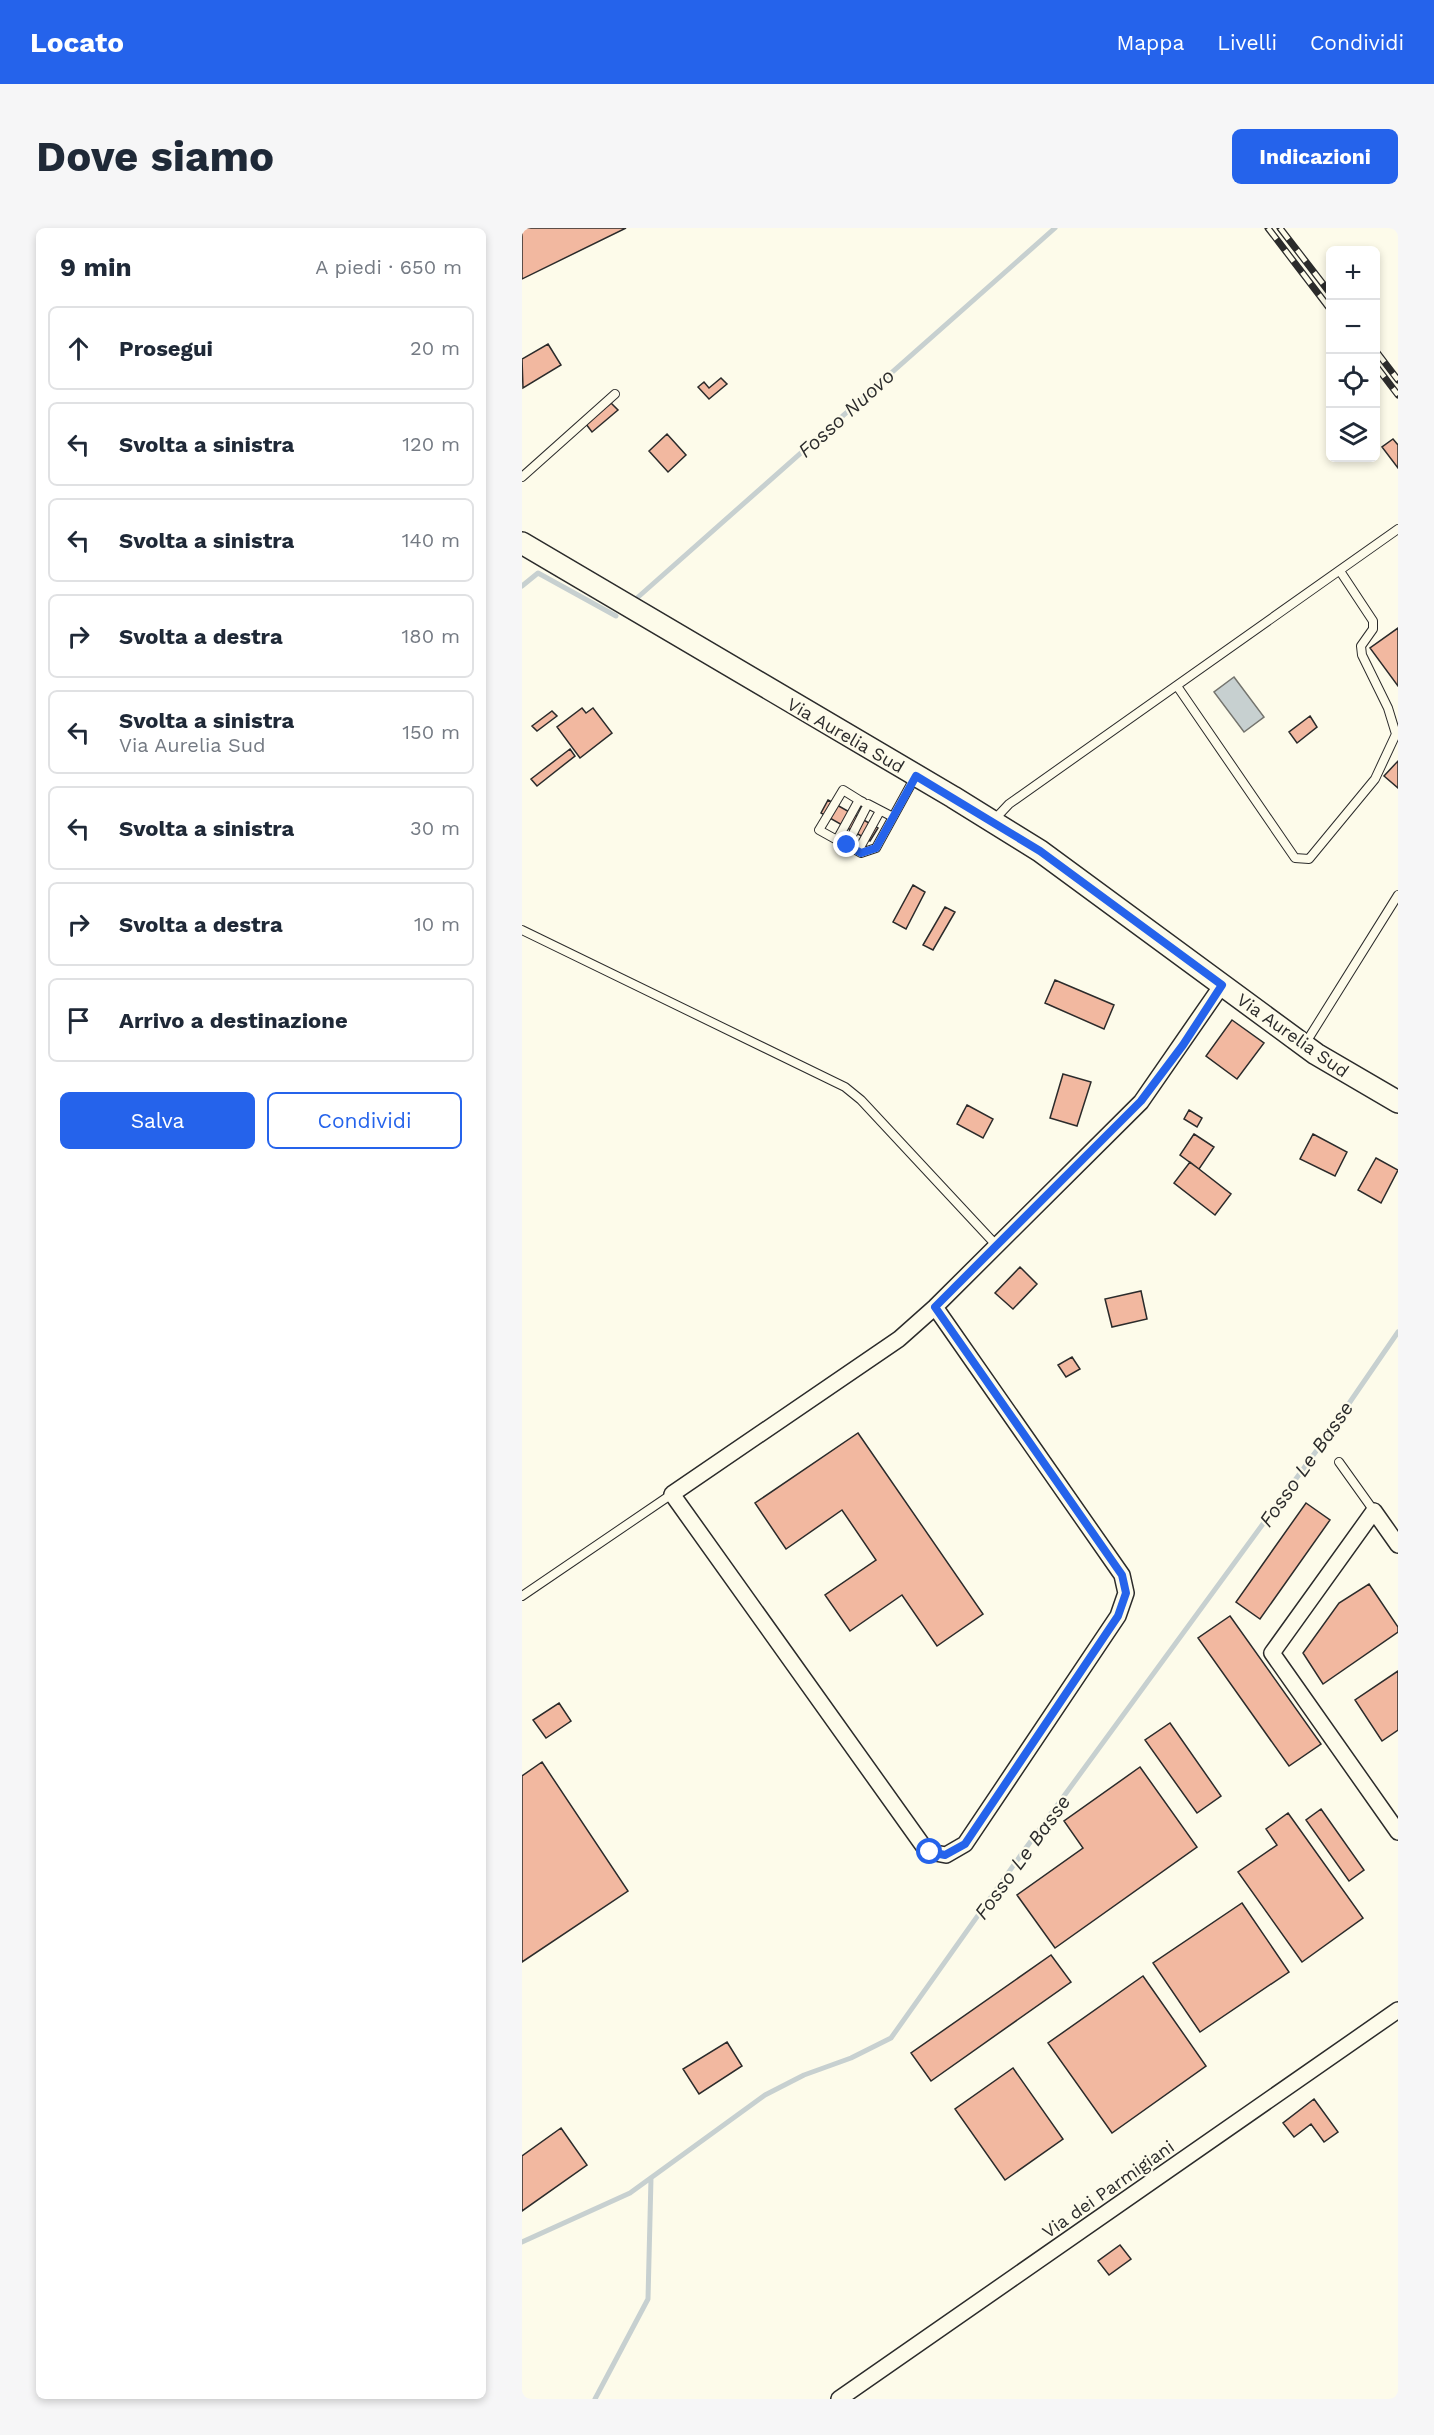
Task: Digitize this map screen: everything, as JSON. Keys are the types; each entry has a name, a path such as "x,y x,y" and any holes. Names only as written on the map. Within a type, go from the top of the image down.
{"main road":[{"name":"Via Aurelia Sud","path":"522,543 1040,851 1304,1045 1398,1101"}],"street":[{"path":"935,1307 1122,1575 1126,1593 1118,1616 960,1850 945,1855 930,1852 924,1847 672,1494 899,1339 935,1307 1141,1101 1183,1045 1222,985"},
{"path":"1398,1545 1374,1510 1272,1653 1398,1832"},
{"name":"Via dei Parmigiani","path":"839,2399 1398,2010"}],"lane":[{"path":"522,477 615,394"},
{"path":"992,822 1008,804 1398,529"},
{"path":"1177,686 1295,858 1309,859 1376,779 1396,734 1388,708 1362,655 1361,646 1373,628 1373,621 1340,571"},
{"path":"893,817 843,790 819,830 858,851 869,852 876,848 916,776"},
{"path":"837,840 859,800"},
{"path":"847,845 867,804"},
{"path":"858,851 880,811"},
{"path":"1304,1045 1398,895"},
{"path":"522,930 845,1087 861,1100 997,1246"},
{"path":"1339,1462 1374,1510"},
{"path":"522,1596 672,1494"}],"shaded area":[{"path":"1234,677 1264,717 1244,732 1214,692"}],"building":[{"path":"522,228 626,228 522,279"},
{"path":"548,344 561,365 523,388 522,359"},
{"path":"721,378 727,384 709,399 698,387 704,382 709,388"},
{"path":"611,403 618,410 592,432 586,424"},
{"path":"667,434 686,455 668,472 649,451"},
{"path":"1393,439 1398,445 1398,468 1382,447"},
{"path":"1398,628 1398,686 1370,648"},
{"path":"582,708 586,713 593,708 612,733 580,758 557,727"},
{"path":"552,711 557,716 537,731 532,726"},
{"path":"1310,716 1317,727 1297,743 1289,732"},
{"path":"570,749 575,756 537,786 531,779"},
{"path":"1398,761 1398,788 1384,776"},
{"path":"828,800 878,828 870,841 821,813"},
{"path":"913,885 925,892 906,929 893,922"},
{"path":"945,907 955,912 933,950 923,945"},
{"path":"1055,980 1114,1005 1104,1029 1045,1003"},
{"path":"1232,1020 1264,1043 1237,1079 1206,1056"},
{"path":"1063,1074 1091,1082 1077,1126 1050,1118"},
{"path":"967,1105 993,1119 983,1138 957,1124"},
{"path":"1189,1110 1202,1118 1197,1127 1184,1119"},
{"path":"1194,1134 1214,1147 1199,1169 1180,1155"},
{"path":"1313,1134 1347,1152 1335,1176 1300,1159"},
{"path":"1376,1158 1398,1170 1381,1203 1358,1190"},
{"path":"1190,1162 1231,1194 1215,1215 1174,1183"},
{"path":"1020,1267 1037,1284 1013,1309 995,1293"},
{"path":"1141,1291 1147,1319 1112,1327 1105,1299"},
{"path":"1072,1357 1080,1369 1066,1377 1058,1365"},
{"path":"858,1433 983,1614 937,1646 902,1595 850,1631 825,1595 876,1560 842,1510 786,1549 755,1503"},
{"path":"1306,1503 1330,1520 1260,1619 1236,1602"},
{"path":"1369,1584 1398,1627 1398,1632 1323,1684 1303,1653 1339,1603"},
{"path":"1230,1616 1321,1744 1289,1766 1198,1638"},
{"path":"1398,1671 1398,1730 1382,1741 1355,1700"},
{"path":"559,1703 571,1721 546,1738 533,1720"},
{"path":"1170,1723 1221,1796 1197,1813 1145,1740"},
{"path":"542,1762 628,1891 522,1962 522,1776"},
{"path":"1140,1767 1197,1847 1055,1948 1017,1895 1083,1848 1064,1821"},
{"path":"1321,1809 1364,1870 1349,1881 1306,1820"},
{"path":"1288,1813 1363,1918 1302,1962 1238,1872 1277,1845 1266,1829"},
{"path":"1242,1903 1289,1972 1200,2032 1153,1963"},
{"path":"1051,1955 1071,1982 931,2081 911,2053"},
{"path":"1143,1976 1206,2066 1112,2133 1048,2043"},
{"path":"727,2042 742,2066 699,2094 683,2069"},
{"path":"1013,2068 1063,2139 1005,2180 955,2109"},
{"path":"1314,2099 1338,2132 1324,2142 1311,2124 1294,2137 1283,2123"},
{"path":"561,2128 587,2165 522,2211 522,2156"},
{"path":"1120,2245 1131,2259 1109,2275 1098,2261"}],"waterway":[{"name":"Fosso Nuovo","path":"637,598 1055,228"},
{"path":"522,586 538,573 616,616"},
{"name":"Fosso Le Basse","path":"522,2242 630,2193 765,2095 804,2075 851,2058 891,2038 1023,1852 1317,1450 1398,1332"},
{"path":"595,2399 648,2299 651,2178"}],"railway":[{"path":"1268,228 1326,304"},
{"path":"1280,228 1326,288"},
{"path":"1378,354 1398,380"},
{"path":"1380,371 1398,395"}],"route":[{"path":"847,845 861,853 876,848 916,776 1040,851 1222,985 1160,1078 1141,1101 1103,1142 935,1307 1122,1575 1126,1593 1118,1616 965,1844 960,1850 945,1855 930,1852"}]}
